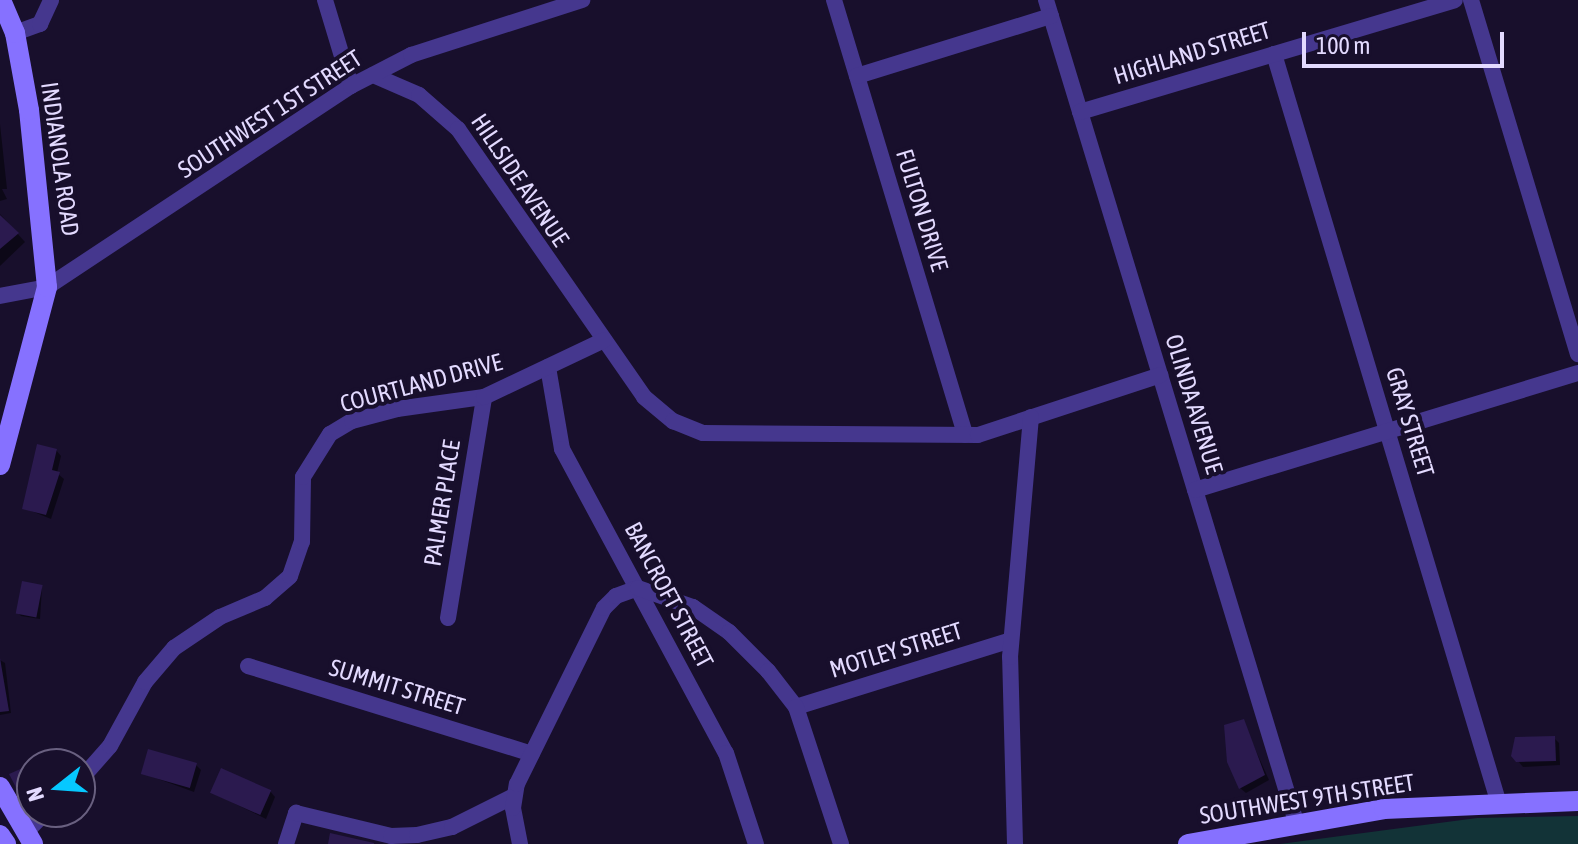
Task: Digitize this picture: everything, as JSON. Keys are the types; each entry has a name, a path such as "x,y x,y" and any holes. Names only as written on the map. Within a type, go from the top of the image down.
{"main road":[{"name":"INDIANOLA ROAD","path":"0,465 47,287 15,33 1,0"},
{"path":"0,787 29,838"},
{"name":"SOUTHWEST 9TH STREET","path":"1188,844 1296,822 1384,809 1578,801"},
{"path":"0,835 6,844"}],"street":[{"path":"15,33 40,24 51,0"},
{"path":"325,0 351,86"},
{"name":"SOUTHWEST 1ST STREET","path":"0,296 47,287 351,86 411,55 582,0"},
{"name":"FULTON DRIVE","path":"834,0 965,435"},
{"name":"HIGHLAND STREET","path":"1080,112 1455,0"},
{"path":"1471,0 1578,354"},
{"path":"857,76 1048,8"},
{"name":"OLINDA AVENUE","path":"1048,8 1296,822"},
{"name":"GRAY STREET","path":"1274,54 1499,804"},
{"name":"HILLSIDE AVENUE","path":"373,75 419,95 458,129 604,340"},
{"path":"604,340 656,408 703,433 965,435 1160,375"},
{"name":"COURTLAND DRIVE","path":"96,762 110,746 145,682 174,648 213,621 265,598 290,576 302,542 303,477 330,434 352,421 397,409 484,397 604,340"},
{"name":"BANCROFT STREET","path":"548,367 562,449 726,753 756,844"},
{"path":"1195,490 1578,373"},
{"name":"PALMER PLACE","path":"448,618 484,397"},
{"path":"1015,844 1011,640 1031,417"},
{"path":"520,844 514,796 532,754 604,608 616,596 638,588 693,607 729,632 796,707 841,844"},
{"name":"MOTLEY STREET","path":"796,707 1011,640"},
{"name":"SUMMIT STREET","path":"248,666 532,754"},
{"path":"286,844 296,813 391,836 417,835 452,827 514,796"}],"green space":[{"path":"1578,816 1578,844 1280,844 1477,818"}],"building":[{"path":"0,215 19,233 0,249"},
{"path":"37,444 57,449 52,470 60,472 46,515 22,509"},
{"path":"22,581 43,585 36,617 16,613"},
{"path":"0,658 9,711 0,712"},
{"path":"1244,719 1265,775 1239,789 1227,762 1224,725"},
{"path":"1555,736 1556,761 1516,762 1511,756 1515,737"},
{"path":"148,749 197,763 190,788 141,774"},
{"path":"221,768 271,790 260,815 210,793"},
{"path":"16,771 16,788 9,774"},
{"path":"330,833 374,843 374,844 328,844"}]}
